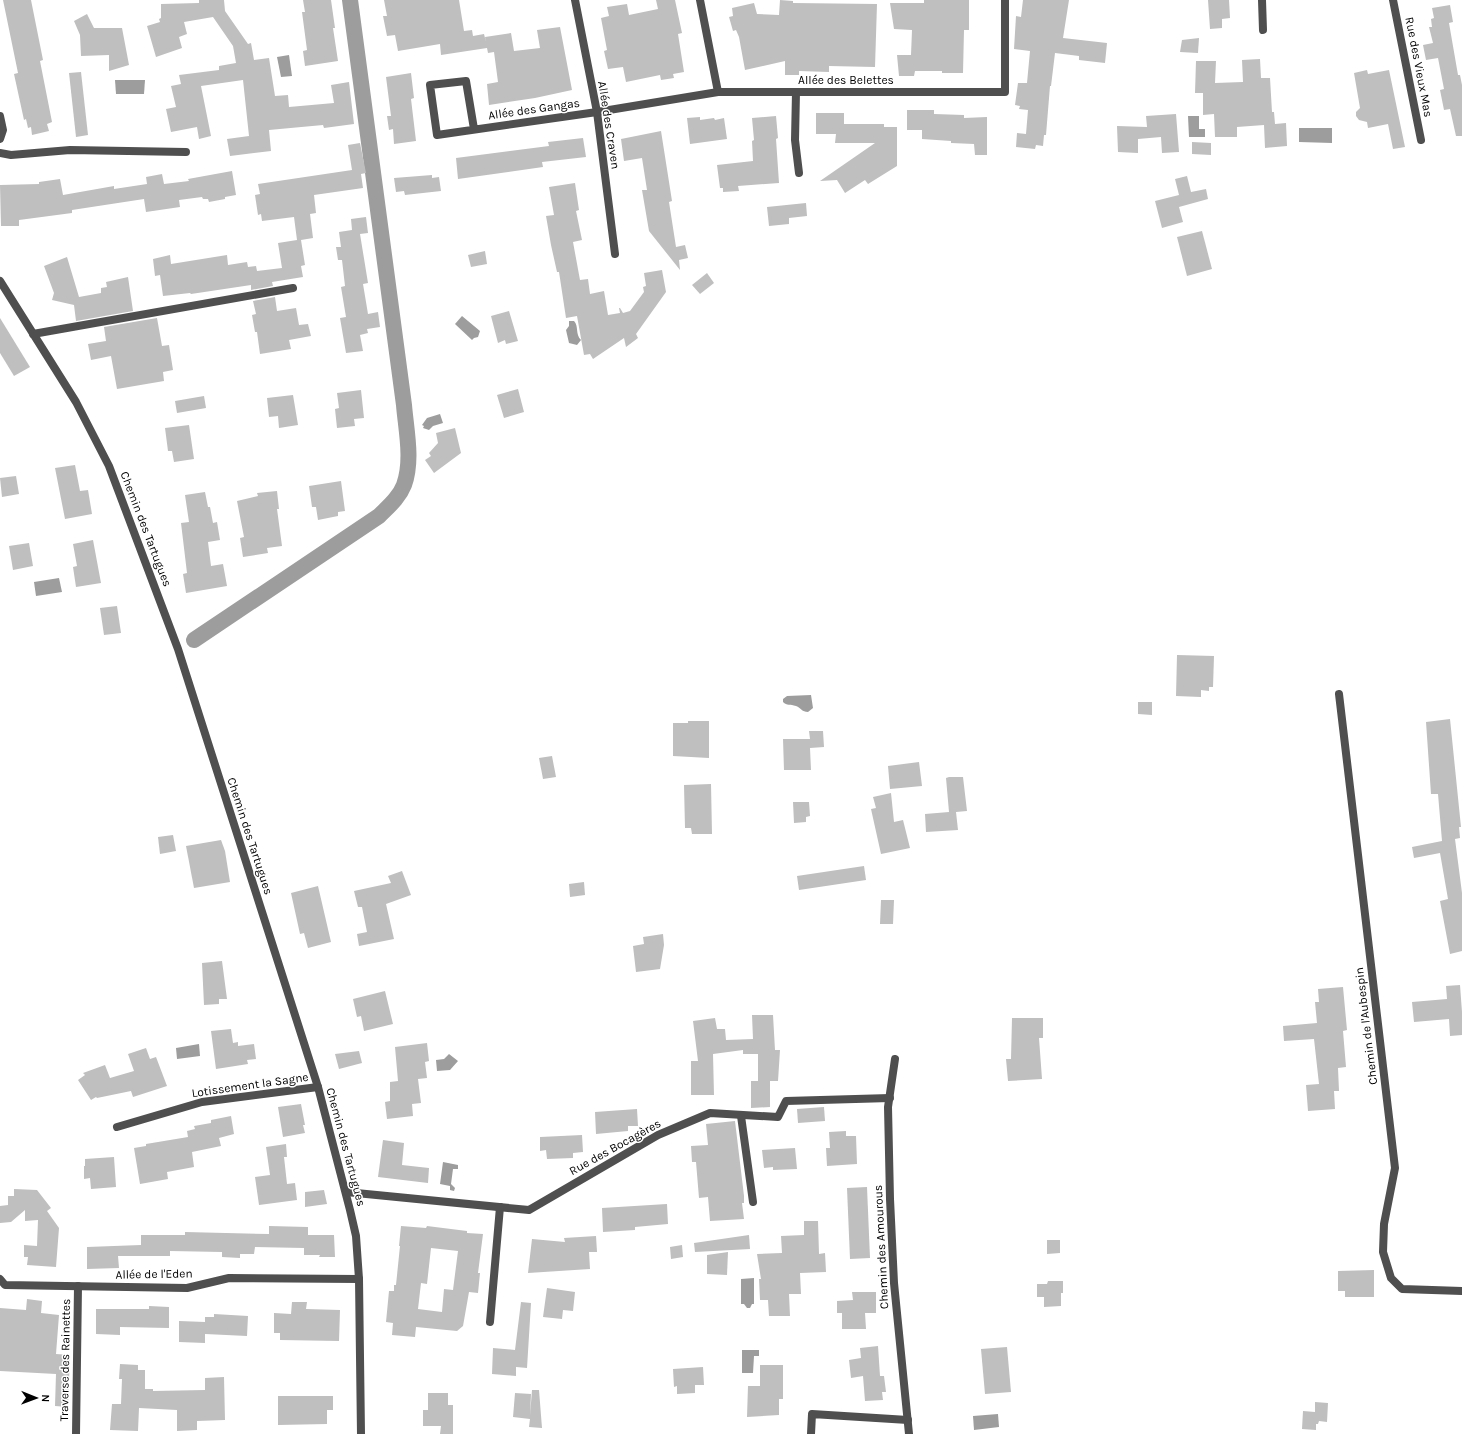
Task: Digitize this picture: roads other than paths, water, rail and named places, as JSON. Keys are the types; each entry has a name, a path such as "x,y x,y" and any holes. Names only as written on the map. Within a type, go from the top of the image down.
{"street":[{"name":"Allée des Craven","path":"575,0 597,112 615,254"},
{"path":"700,0 718,92"},
{"name":"Allée des Belettes","path":"597,112 718,92 1005,92 1005,0"},
{"path":"1262,0 1263,30"},
{"name":"Rue des Vieux Mas","path":"1394,0 1421,140"},
{"name":"Allée des Gangas","path":"474,129 466,81 430,85 437,135 597,112"},
{"path":"796,92 795,140 799,173"},
{"path":"0,116 3,130 0,139"},
{"path":"0,153 11,155 70,150 186,152"},
{"name":"Chemin des Tartugues","path":"0,281 76,402 112,473 178,649 318,1087 356,1236 359,1279 361,1434"},
{"path":"33,334 293,288"},
{"name":"Chemin de l'Aubespin","path":"1339,694 1395,1168 1384,1224 1383,1252 1391,1278 1402,1289 1462,1291"},
{"name":"Chemin des Amourous","path":"895,1059 888,1108 890,1199 894,1283 909,1434"},
{"name":"Lotissement la Sagne","path":"117,1127 202,1102 318,1087"},
{"name":"Rue des Bocagères","path":"346,1192 529,1210 658,1135 710,1113 778,1117 786,1100 890,1098"},
{"path":"741,1116 753,1202"},
{"path":"490,1322 500,1207"},
{"name":"Allée de l'Eden","path":"0,1278 5,1285 187,1288 229,1278 359,1279"},
{"name":"Traverse des Rainettes","path":"76,1434 78,1286"},
{"path":"812,1434 812,1414 908,1420"}],"waterway":[{"path":"194,640 379,516 399,494 407,475 408,445 404,405 350,0"}]}
